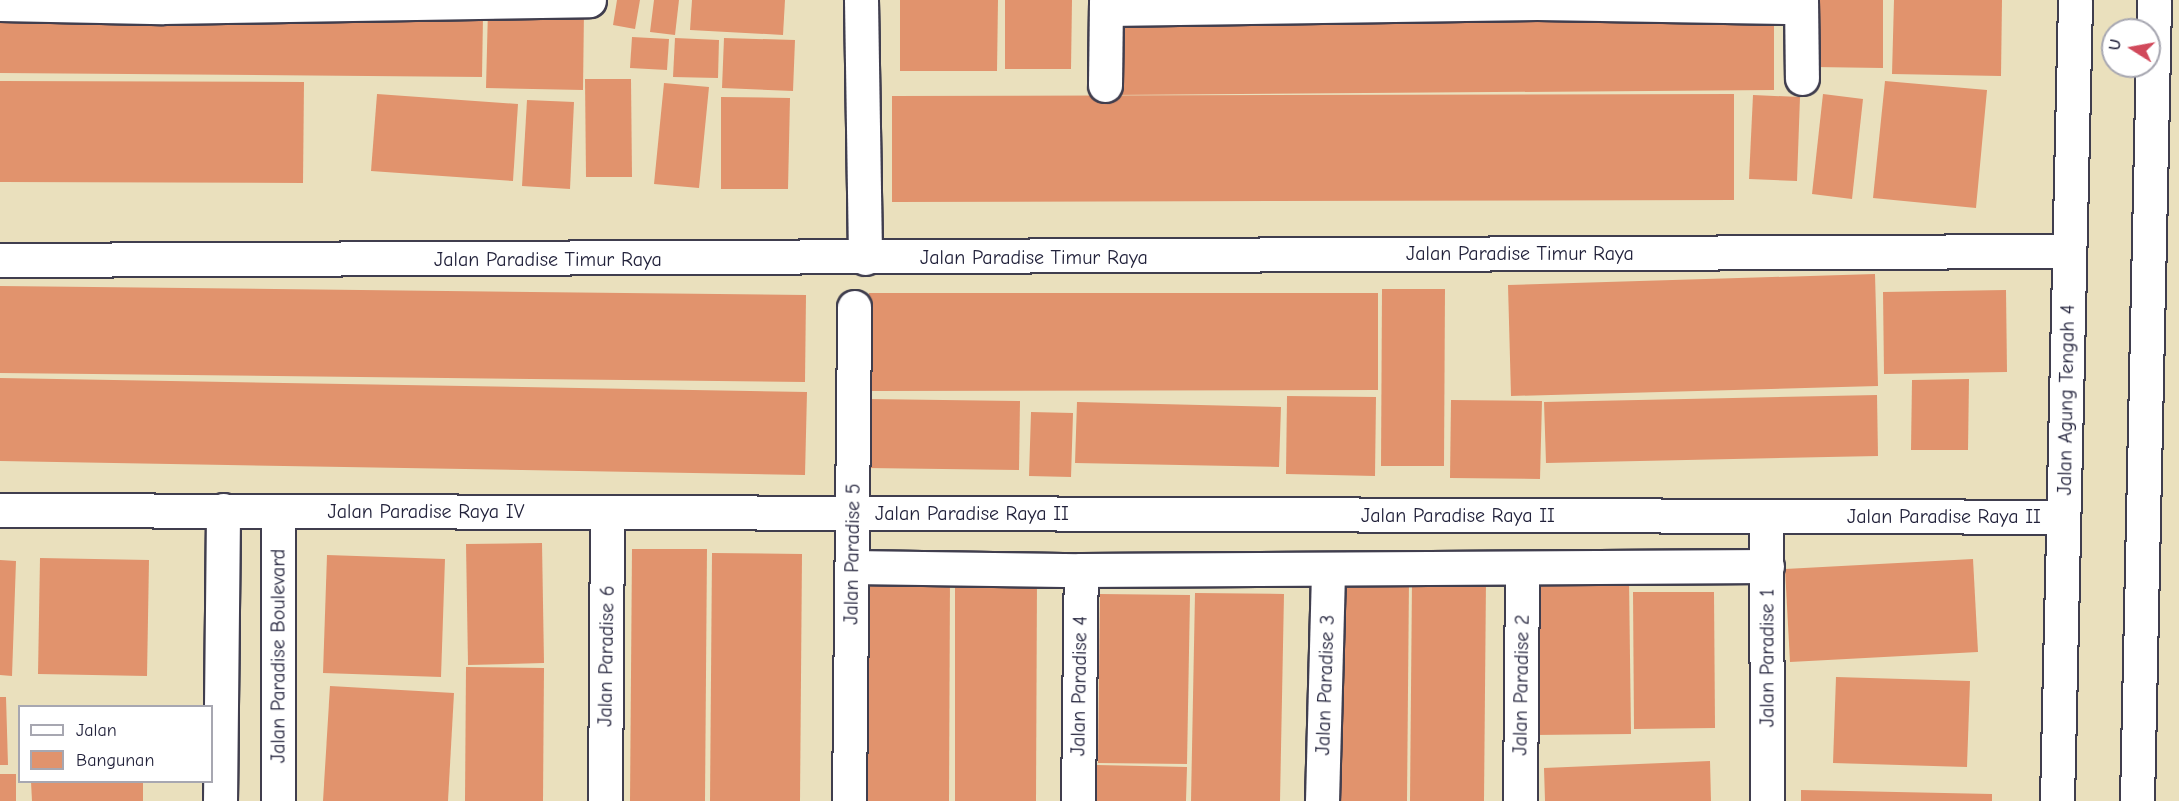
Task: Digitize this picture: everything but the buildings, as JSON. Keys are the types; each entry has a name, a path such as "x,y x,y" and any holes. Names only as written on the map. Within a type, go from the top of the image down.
{"street":[{"path":"0,4 186,7 589,0"},
{"path":"861,0 865,258"},
{"name":"Jalan Agung Tengah 4","path":"2057,801 2074,0"},
{"path":"2137,801 2154,0"},
{"path":"1105,85 1106,5 1801,3 1802,78"},
{"name":"Jalan Paradise Timur Raya","path":"0,260 2069,252"},
{"name":"Jalan Paradise 5","path":"849,801 854,307"},
{"name":"Jalan Paradise Raya IV","path":"0,510 853,513"},
{"path":"220,801 223,510"},
{"name":"Jalan Paradise Boulevard","path":"278,511 278,801"},
{"name":"Jalan Paradise 6","path":"604,801 607,512"},
{"name":"Jalan Paradise Raya II","path":"853,513 2063,517"},
{"name":"Jalan Paradise 1","path":"1766,516 1767,801"},
{"path":"852,567 1081,570 1767,566"},
{"name":"Jalan Paradise 3","path":"1322,801 1328,569"},
{"name":"Jalan Paradise 2","path":"1520,801 1522,569"},
{"name":"Jalan Paradise 4","path":"1078,801 1081,570"}]}
